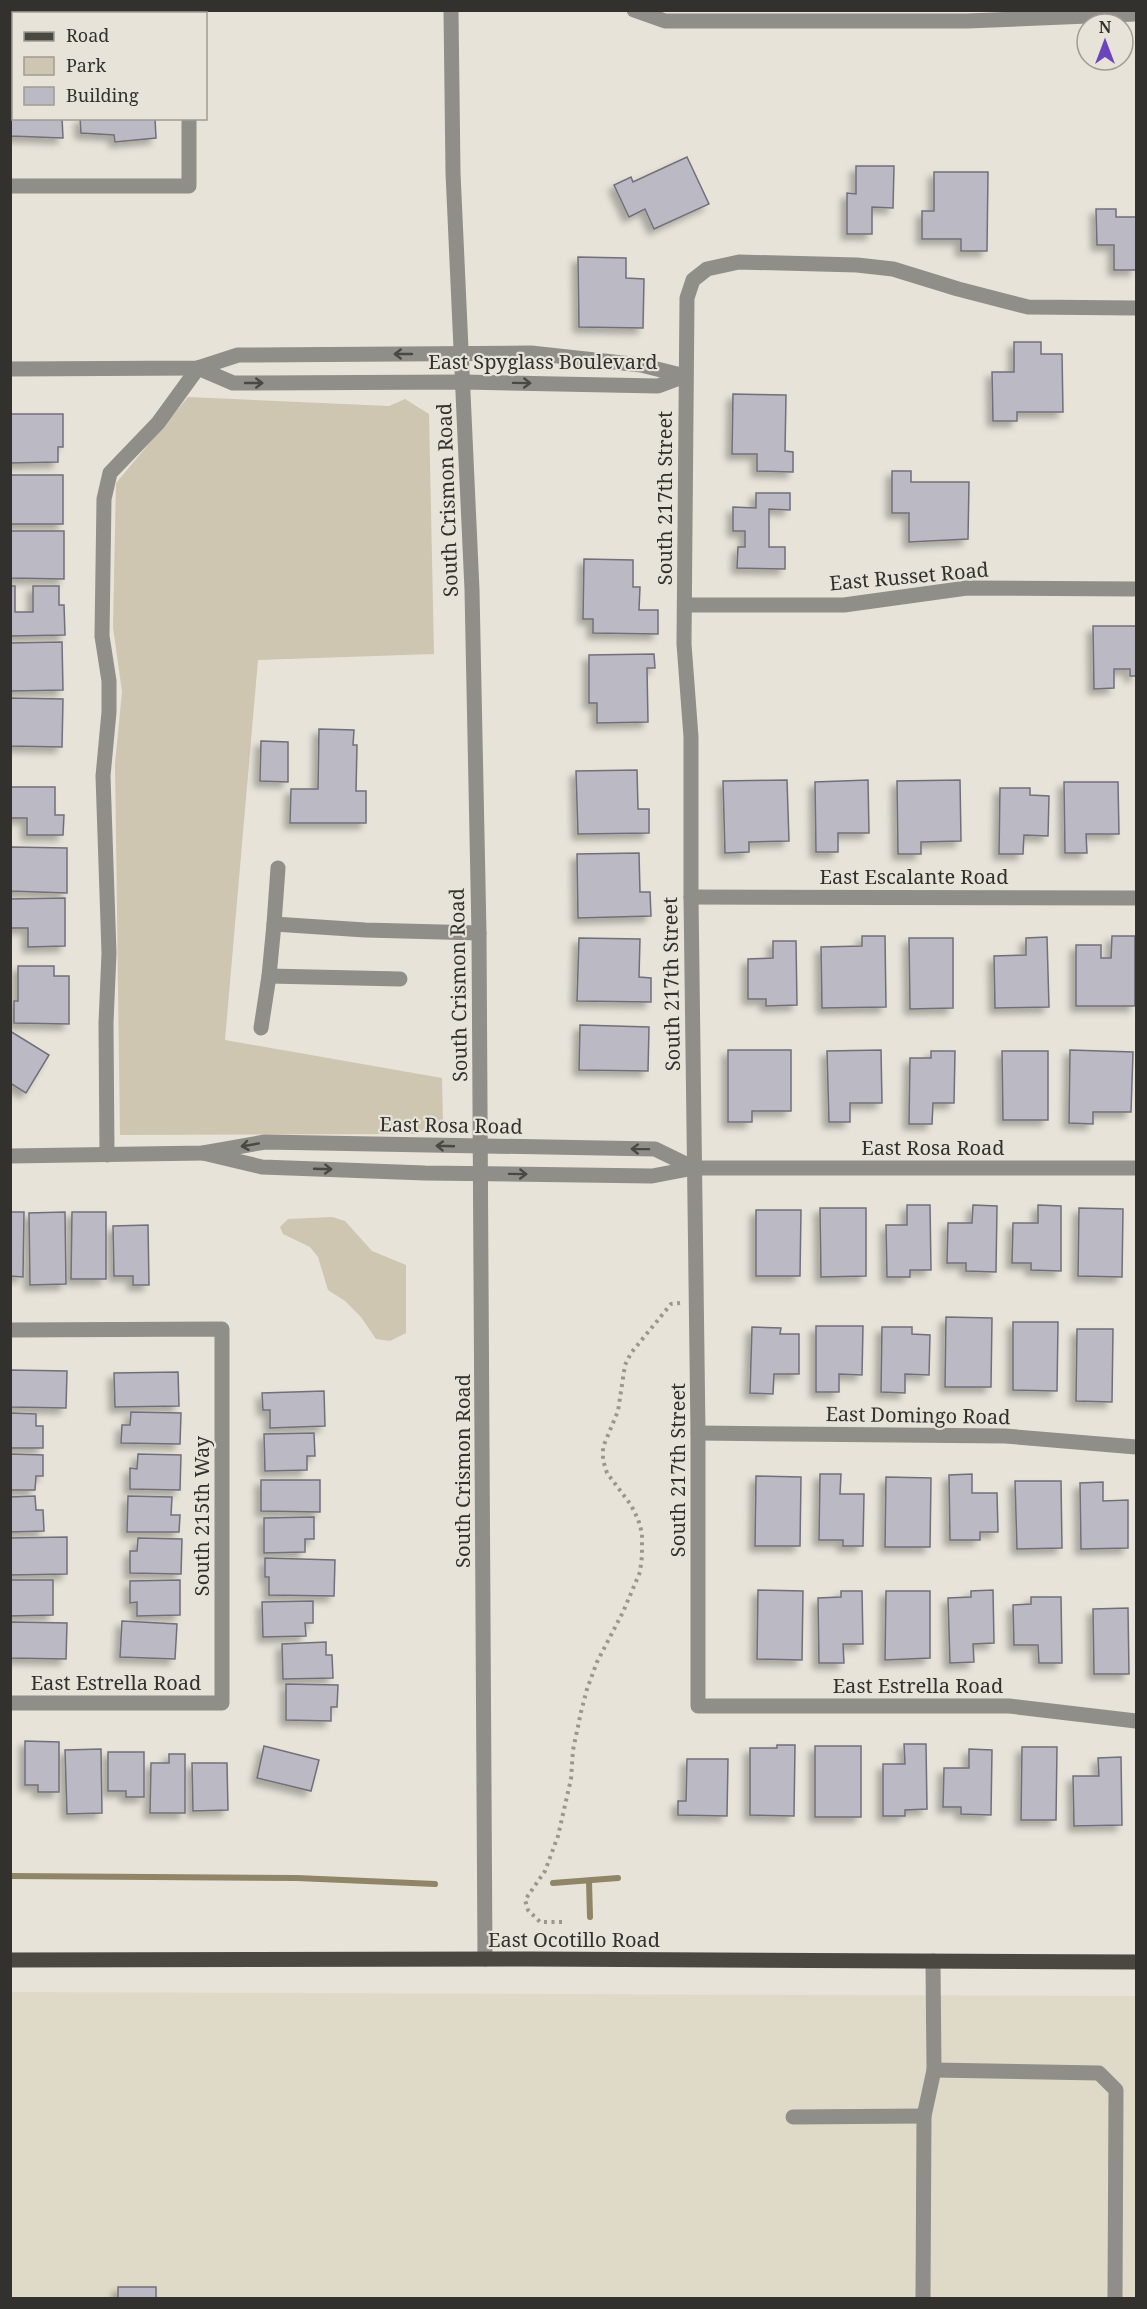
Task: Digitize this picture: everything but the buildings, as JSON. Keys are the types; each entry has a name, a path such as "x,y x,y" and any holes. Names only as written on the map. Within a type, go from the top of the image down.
{"main road":[{"name":"East Ocotillo Road","path":"10,1960 485,1959 1137,1962"}],"street":[{"name":"South Crismon Road","path":"451,10 452,149 472,590 479,933 485,1959"},
{"path":"634,10 664,21 1137,14"},
{"path":"10,186 189,186 189,120"},
{"name":"South 217th Street","path":"698,1706 698,1433 691,737 684,644 687,298 693,280 707,269 739,262 857,264 893,268 958,289 1029,307 1137,308"},
{"name":"East Spyglass Boulevard","path":"10,369 198,368 238,354 531,353 641,365 685,375"},
{"name":"East Spyglass Boulevard","path":"198,368 233,383 464,382 658,386 685,375"},
{"path":"107,1155 106,1023 109,954 103,776 109,712 109,681 102,636 104,499 110,473 158,423 198,368"},
{"name":"East Russet Road","path":"685,605 844,605 967,588 1137,589"},
{"path":"261,1028 269,976 278,868"},
{"name":"East Escalante Road","path":"691,897 1137,898"},
{"path":"274,924 365,930 479,933"},
{"path":"269,976 400,979"},
{"name":"East Rosa Road","path":"10,1156 203,1153 265,1142 655,1149 694,1168"},
{"name":"East Rosa Road","path":"203,1153 262,1167 652,1176 694,1168 1137,1168"},
{"name":"South 215th Way","path":"10,1330 222,1329 222,1703"},
{"name":"East Domingo Road","path":"698,1433 1005,1436 1137,1447"},
{"name":"East Estrella Road","path":"10,1703 222,1703"},
{"name":"East Estrella Road","path":"698,1706 1009,1706 1137,1721"},
{"path":"923,2298 924,2116 934,2070 933,1961"},
{"path":"934,2070 1099,2073 1116,2090 1115,2298"},
{"path":"793,2117 924,2116"}],"path":[{"path":"562,1922 540,1922 528,1910 525,1900 544,1871 558,1836 571,1779 573,1750 587,1689 607,1640 636,1582 642,1556 642,1533 638,1519 631,1505 607,1473 603,1460 603,1447 618,1411 625,1365 631,1353 671,1304 696,1299"}],"shaded area":[{"path":"11,1992 1136,1996 1136,2298 11,2298"}],"green space":[{"path":"188,397 389,406 405,399 429,414 434,654 258,660 225,1040 442,1078 443,1122 414,1134 120,1135 115,764 122,692 113,627 116,483"},
{"path":"332,1217 345,1221 372,1251 406,1265 406,1333 390,1341 376,1339 361,1317 345,1301 328,1290 318,1257 310,1247 283,1234 280,1227 288,1219"}],"waterway":[{"path":"10,1876 297,1878 435,1884"},
{"path":"553,1883 618,1878"},
{"path":"589,1881 590,1917"}]}
